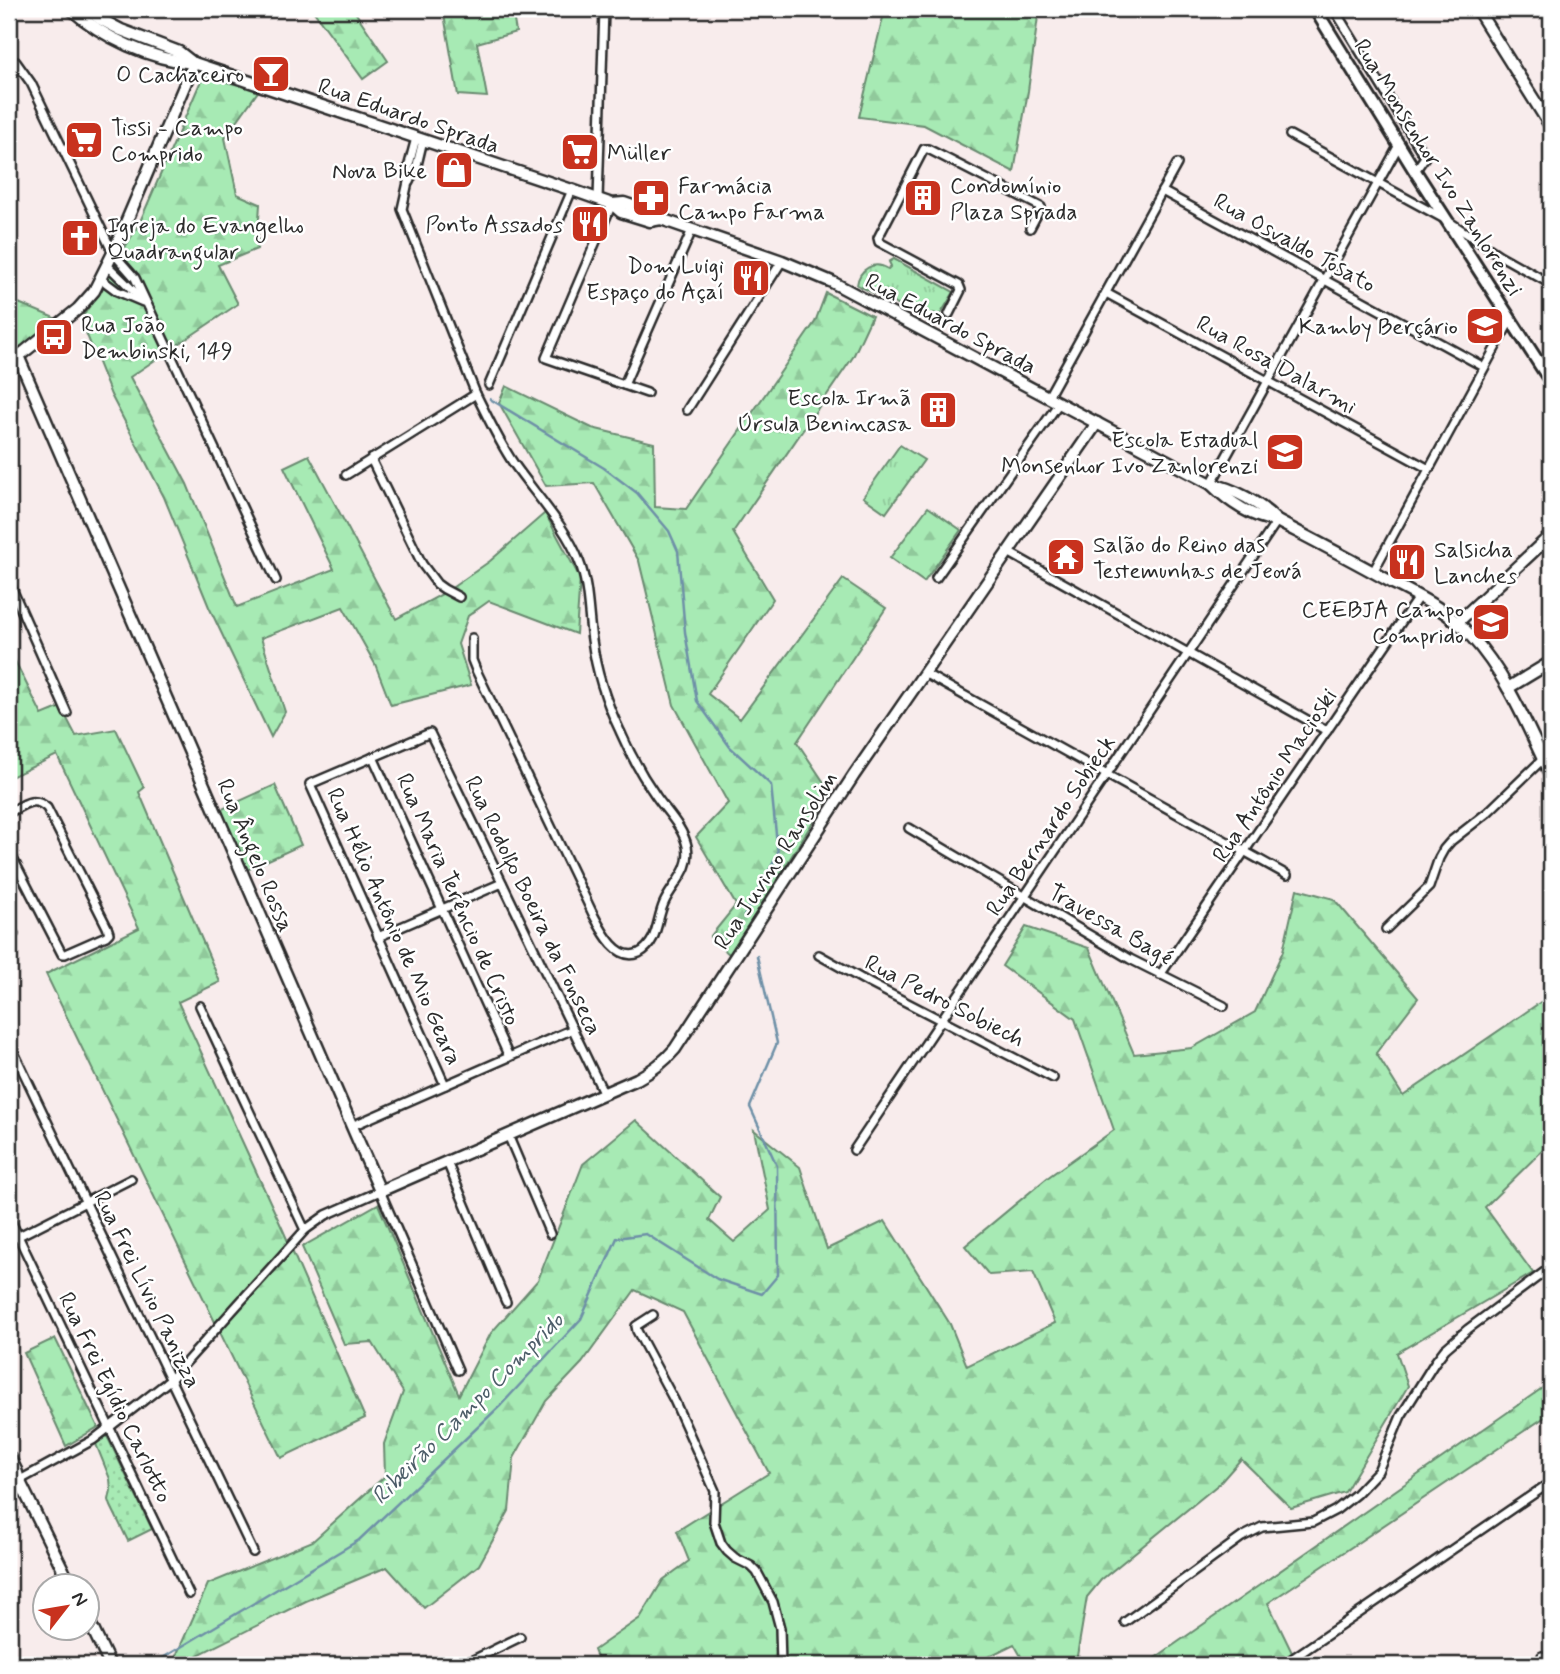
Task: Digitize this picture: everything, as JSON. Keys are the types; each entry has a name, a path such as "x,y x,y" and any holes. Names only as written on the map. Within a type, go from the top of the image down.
{"main road":[{"name":"Rua Monsenhor Ivo Zanlorenzi","path":"1315,9 1551,382"}],"street":[{"name":"Rua Eduardo Sprada","path":"71,9 117,41 177,62 194,63 572,190 612,204 621,212 650,221 662,219 782,261 851,292 1211,484 1228,488 1268,511 1277,521 1446,613 1480,646 1507,688 1551,775"},
{"name":"Rua Eduardo Sprada","path":"87,9 121,30 179,52 194,63"},
{"path":"598,200 604,9"},
{"path":"1334,9 1425,157 1415,170"},
{"path":"1477,9 1551,127"},
{"path":"16,62 31,83 113,253 135,278 276,580"},
{"path":"9,364 78,309 94,291 108,265 194,63"},
{"path":"1290,135 1448,221 1499,255 1551,284"},
{"path":"420,139 415,171 408,183 402,209 477,394 499,441 563,532 578,559 585,583 596,661 611,710 642,773 680,830 687,848 686,869 665,900 653,938 641,953 632,955 617,949 608,940 592,912 476,670 472,660 472,638"},
{"path":"1211,484 1399,145"},
{"path":"949,314 961,290 959,285 879,242 878,238 924,149 1041,207 1030,228"},
{"path":"1048,397 1177,164"},
{"path":"489,386 572,190"},
{"name":"Rua Osvaldo Tosato","path":"1162,191 1484,367"},
{"path":"612,204 546,358 647,393"},
{"path":"624,385 692,230"},
{"path":"687,410 782,261"},
{"path":"108,265 147,303"},
{"path":"101,279 122,293 147,303"},
{"name":"Rua Rosa Dalarmi","path":"1106,293 1429,469"},
{"path":"1373,572 1511,318"},
{"name":"Rua Ângelo Rossa","path":"18,356 458,1370"},
{"path":"346,475 477,394"},
{"path":"936,578 1059,403"},
{"name":"Rua Juvino Ransolim","path":"380,1191 604,1094 647,1073 667,1058 854,775 1097,423"},
{"path":"372,459 422,564 437,584 459,597"},
{"name":"Rua Bernardo Sobieck","path":"854,1150 1277,521"},
{"path":"1458,622 1551,536"},
{"path":"1008,552 1327,731"},
{"path":"9,582 67,713"},
{"name":"Rua Antônio Macioski","path":"1160,975 1419,597"},
{"path":"1507,688 1551,662"},
{"path":"925,673 1287,875"},
{"name":"Rua Rodolfo Boeira da Fonseca","path":"373,757 430,733 604,1094"},
{"name":"Rua Hélio Antônio de Mio Geara","path":"373,757 310,784 445,1085"},
{"name":"Rua Maria Terêncio de Cristo","path":"373,757 509,1057"},
{"path":"1385,929 1429,887 1439,858 1451,841 1497,804 1543,758"},
{"path":"9,813 31,801 47,808 109,933 62,954 9,850"},
{"name":"Travessa Bagé","path":"909,828 1130,959 1224,1006"},
{"path":"379,937 502,883"},
{"name":"Rua Pedro Sobiech","path":"819,955 862,980 1053,1078"},
{"path":"200,1006 305,1230"},
{"path":"352,1126 573,1029"},
{"name":"Rua Frei Lívio Panizza","path":"9,1042 253,1552"},
{"path":"508,1135 550,1234"},
{"path":"447,1162 506,1302"},
{"path":"9,1241 131,1179"},
{"path":"9,1486 109,1428 170,1380 305,1230 326,1215 380,1191"},
{"name":"Rua Frei Egídio Carlotto","path":"9,1217 189,1594"},
{"path":"1125,1622 1242,1537 1262,1527 1313,1522 1336,1510 1356,1494 1378,1471 1401,1416 1445,1349 1551,1267"},
{"path":"653,1315 636,1326 637,1331 674,1400 715,1491 714,1522 721,1543 735,1558 757,1572 773,1601 780,1628 781,1665"},
{"path":"9,1456 64,1572"},
{"path":"1283,1665 1551,1482"},
{"path":"463,1665 520,1637"},
{"path":"99,1642 110,1665"},
{"path":"1542,1656 1544,1665"}],"green space":[{"path":"312,9 353,9 388,61 363,79"},
{"path":"443,9 512,9 516,32 477,43 487,97 458,95"},
{"path":"885,9 1039,9 1014,172 924,125 859,117"},
{"path":"203,76 259,90 225,138 237,194 260,204 257,249 218,265 238,304 130,377 187,484 237,607 334,569 284,467 309,455 396,619 446,592 490,561 545,513 580,578 576,634 489,601 468,616 458,644 471,685 391,705 375,664 343,607 261,638 285,712 271,737 209,607 164,497 111,395 81,320 139,224"},
{"path":"894,259 954,292 940,315 933,313 926,319 857,285 861,274 868,268 878,265 888,269 891,266 889,262"},
{"path":"826,293 872,316 853,357 733,532 773,599 708,694 740,719 843,579 886,608 797,742 831,793 730,955 710,937 736,905 696,837 728,803 674,705 639,561 594,483 546,486 499,403 506,386 592,428 654,443 655,507 686,509 815,322"},
{"path":"9,299 57,319 9,359"},
{"path":"900,445 924,460 886,513 863,497"},
{"path":"928,507 961,530 924,582 890,558"},
{"path":"9,649 42,715 61,707 76,736 116,729 144,788 139,792 220,982 178,1002 283,1230 365,1418 281,1458 46,974 139,928 57,755 9,778"},
{"path":"275,785 301,845 247,870 220,810"},
{"path":"1297,889 1334,899 1418,998 1376,1053 1403,1096 1551,995 1551,1142 1485,1207 1533,1273 1397,1353 1408,1386 1345,1492 1291,1508 1241,1459 1220,1483 1101,1580 1087,1597 1076,1662 1079,1665 1026,1665 1014,1644 971,1665 600,1665 594,1650 640,1618 663,1580 689,1561 677,1531 769,1473 683,1312 635,1290 582,1363 546,1401 514,1458 509,1511 479,1565 424,1608 387,1567 306,1601 178,1665 172,1665 208,1584 313,1541 385,1476 384,1444 403,1392 372,1342 344,1344 302,1247 378,1204 459,1395 491,1333 538,1280 583,1164 636,1120 720,1197 709,1220 734,1242 770,1210 754,1130 800,1167 827,1249 885,1221 950,1324 967,1366 1055,1323 1033,1272 989,1275 965,1246 1047,1178 1114,1130 1075,1019 1002,966 1026,927 1089,948 1134,1054 1192,1048 1255,1012 1283,951"},
{"path":"55,1338 98,1427 66,1446 24,1353"},
{"path":"1551,1382 1551,1413 1268,1603 1298,1665 1145,1665"},
{"path":"107,1436 152,1529 128,1541 109,1500 110,1479 96,1444"}],"waterway":[{"name":"Ribeirão Campo Comprido","path":"490,399 604,468 637,493 669,531 678,551 685,632 697,701 730,747 771,785 778,854 744,916"},
{"name":"Ribeirão Campo Comprido","path":"151,1665 359,1540 501,1405 581,1319 617,1238 646,1234 717,1279 762,1294 778,1275 777,1166 750,1107 777,1043 757,956"}],"place":[{"name":"O Cachaceiro","path":"271,74"},
{"name":"Tissi - Campo Comprido","path":"84,140"},
{"name":"Müller","path":"580,152"},
{"name":"Nova Bike","path":"454,170"},
{"name":"Farmácia Campo Farma","path":"651,198"},
{"name":"Condomínio Plaza Sprada","path":"923,198"},
{"name":"Ponto Assados","path":"590,224"},
{"name":"Igreja do Evangelho Quadrangular","path":"80,238"},
{"name":"Dom Luigi Espaço do Açaí","path":"751,278"},
{"name":"Kamby Berçário","path":"1485,326"},
{"name":"Rua João Dembinski, 149","path":"54,337"},
{"name":"Escola Irmã Úrsula Benincasa","path":"938,410"},
{"name":"Escola Estadual Monsenhor Ivo Zanlorenzi","path":"1285,452"},
{"name":"Salão do Reino das Testemunhas de Jeová","path":"1066,557"},
{"name":"Salsicha Lanches","path":"1407,562"},
{"name":"CEEBJA Campo Comprido","path":"1491,622"}]}
